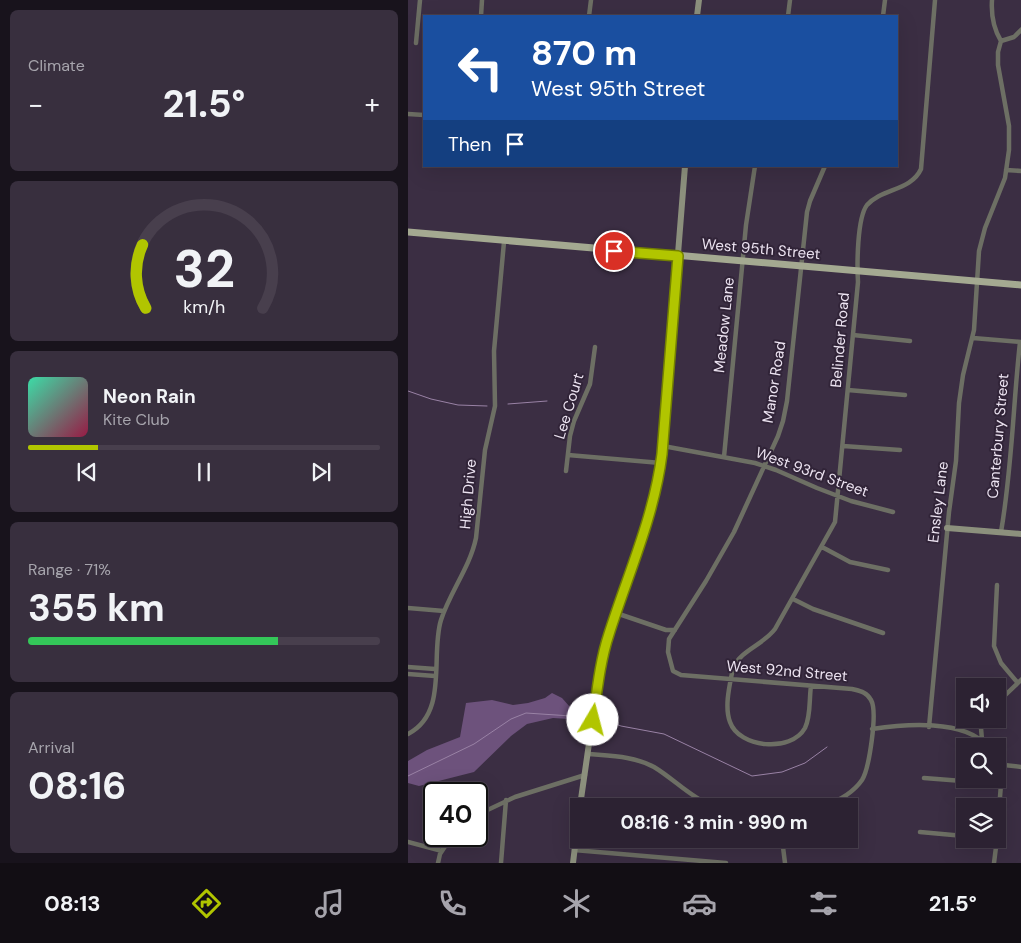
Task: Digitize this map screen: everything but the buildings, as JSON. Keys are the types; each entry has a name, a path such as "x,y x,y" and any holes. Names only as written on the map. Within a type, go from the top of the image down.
{"main road":[{"name":"West 95th Street","path":"408,232 504,242 1022,285"}],"street":[{"path":"416,43 420,0"},
{"path":"481,15 482,0"},
{"path":"589,15 591,0"},
{"path":"697,15 699,0"},
{"path":"788,15 790,0"},
{"path":"883,15 885,0"},
{"name":"Belinder Road","path":"811,686 807,722 804,728 792,740 786,743 775,744 747,740 738,735 729,720 731,679 737,660 770,635 793,599 835,522 862,218 870,202 913,180 921,169 935,0"},
{"path":"992,0 991,9 994,28 1001,41 1014,37 1022,29"},
{"name":"Ensley Lane","path":"929,727 947,528 956,461 960,391 973,338 981,241 1001,192 1010,139 998,64 998,52 1001,41"},
{"path":"408,114 423,115"},
{"path":"581,798 602,660 652,509 661,463 686,167"},
{"name":"Meadow Lane","path":"724,457 749,200 755,167"},
{"name":"Manor Road","path":"669,638 726,547 778,436 785,412 807,212 825,167"},
{"path":"1006,170 1022,171"},
{"name":"High Drive","path":"408,734 423,722 428,713 434,695 438,632 444,611 473,551 476,538 485,450 495,406 493,360 504,242"},
{"path":"853,335 910,340"},
{"path":"973,338 1021,342"},
{"name":"Canterbury Street","path":"1001,532 1012,453 1014,405 1021,342"},
{"name":"Lee Court","path":"566,471 570,436 574,421 590,384 595,348"},
{"path":"848,390 904,395"},
{"name":"West 93rd Street","path":"663,446 764,466 838,496 894,512"},
{"path":"843,446 900,450"},
{"path":"568,455 661,463"},
{"path":"947,528 1022,534"},
{"path":"822,547 850,562 888,570"},
{"path":"997,585 994,646 1001,663 1020,681 1006,694"},
{"path":"793,599 813,609 883,633"},
{"path":"408,608 444,611"},
{"path":"616,613 666,630 675,630"},
{"path":"666,630 669,638"},
{"name":"West 92nd Street","path":"669,638 668,652 671,667 673,671 681,675 857,690 866,694 873,705 867,770 863,779 847,794 839,798"},
{"path":"408,666 435,669"},
{"path":"408,674 435,676"},
{"path":"872,729 902,726 956,728"},
{"path":"957,728 978,738"},
{"path":"588,754 624,757 643,762 660,771 696,798"},
{"path":"1006,765 1022,766"},
{"path":"488,809 506,800 585,775"},
{"path":"924,778 956,780"},
{"path":"501,863 506,800"},
{"path":"920,832 956,835"},
{"path":"408,842 442,851"},
{"path":"438,863 445,847"},
{"path":"783,848 785,863"},
{"path":"994,863 996,848"},
{"path":"573,863 574,850 726,863"}],"shaded area":[{"path":"552,693 562,698 570,707 569,719 553,718 527,724 511,736 474,772 435,782 423,782 423,785 419,786 408,783 408,761 427,750 460,737 466,703 492,700 513,705 545,698"}],"waterway":[{"path":"408,391 431,399 458,405 487,406"},
{"path":"508,404 547,401"},
{"path":"408,776 474,744 511,719 526,713 586,717"},
{"path":"600,718 621,726 664,734 752,776 782,772 805,763 827,747"}],"route":[{"path":"593,720 606,645 653,506 658,481 662,454 678,256 614,251"}]}
